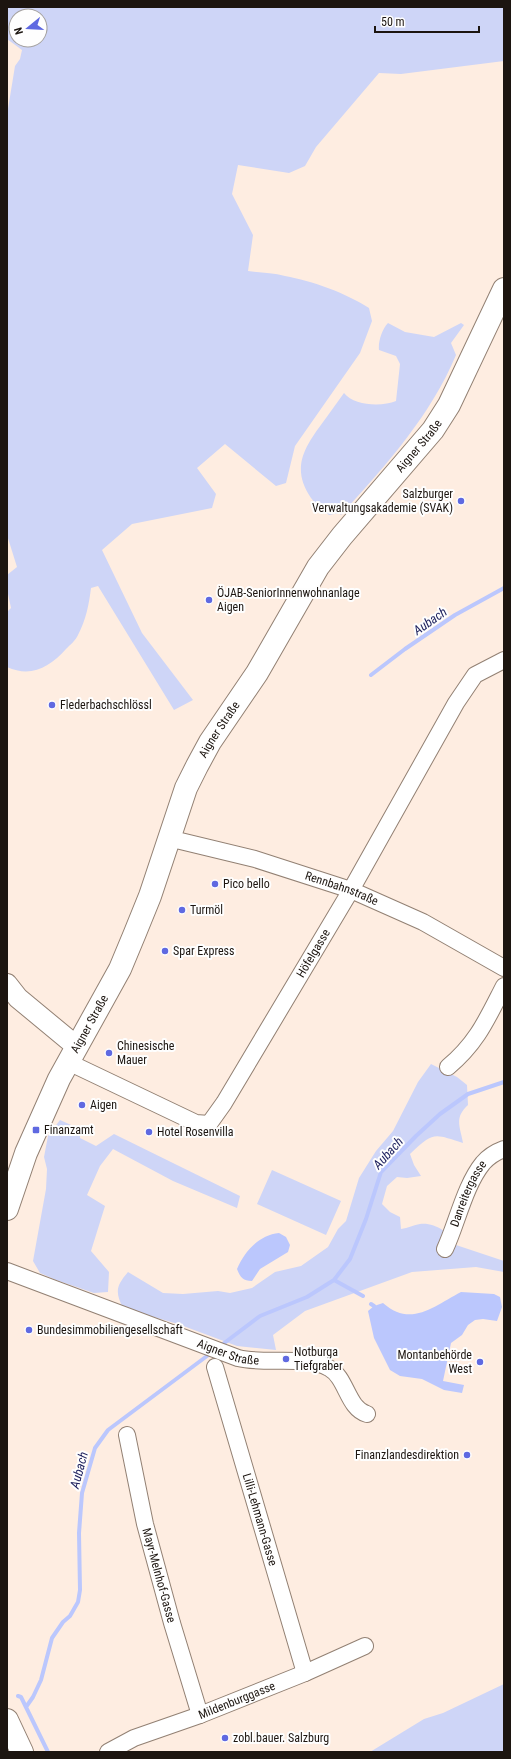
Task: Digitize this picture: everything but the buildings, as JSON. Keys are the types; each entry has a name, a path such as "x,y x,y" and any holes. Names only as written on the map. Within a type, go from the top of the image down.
{"main road":[{"name":"Aigner Straße","path":"7,1209 36,1130 72,1054 120,968 150,896 168,838 186,788 210,742 257,673 318,567 342,536 413,455 437,424 449,405 504,289"},
{"path":"7,1720 22,1752"}],"street":[{"name":"Höfelgasse","path":"72,1054 196,1122 209,1124 224,1103 351,890 456,703 470,681 482,670 504,660"},
{"name":"Rennbahnstraße","path":"168,838 255,859 351,890 423,922 504,968"},
{"path":"7,984 18,998 72,1054"},
{"path":"448,1067 473,1042 504,986"},
{"name":"Danreitergasse","path":"446,1249 468,1190 480,1167 491,1156 504,1148"},
{"name":"Aigner Straße","path":"7,1271 238,1358 267,1362 314,1362 328,1367 341,1379 354,1405 359,1410 367,1414"},
{"name":"Lilli-Lehmann-Gasse","path":"215,1367 304,1673"},
{"name":"Mayr-Melnhof-Gasse","path":"127,1434 146,1524 172,1623 200,1715"},
{"name":"Mildenburggasse","path":"108,1752 134,1738 200,1715 304,1673 365,1646"}],"shaded area":[{"path":"7,7 504,7 504,61 401,74 379,73 316,147 305,166 289,173 238,165 232,194 253,235 248,271 295,278 317,284 350,297 369,308 372,321 360,353 295,446 286,483 276,486 225,444 197,468 216,494 212,508 132,524 102,550 142,633 193,700 174,710 98,586 91,588 85,618 77,637 60,655 47,666 32,671 16,670 7,667 7,612 11,608 7,589 7,575 17,567 7,535 7,115 15,66 20,59 22,50 19,48 48,48 48,8 8,8 8,40"},
{"path":"388,323 405,332 434,337 461,323 464,325 451,343 456,355 445,378 420,420 390,459 341,515 339,513 329,515 313,501 305,486 301,476 303,456 307,446 344,393 354,401 361,403 376,405 396,401 400,364 396,356 379,350 381,336"},
{"path":"431,1064 457,1077 467,1085 468,1105 459,1118 463,1143 440,1136 435,1136 424,1141 410,1154 414,1165 421,1176 407,1178 397,1177 387,1186 382,1204 390,1212 400,1217 401,1229 425,1224 441,1229 450,1236 456,1245 504,1261 504,1272 476,1267 412,1272 305,1311 273,1335 276,1350 237,1346 178,1324 123,1308 119,1298 118,1289 121,1281 128,1272 163,1293 183,1294 218,1291 230,1293 252,1288 275,1272 301,1266 328,1247 338,1229 346,1221 359,1178 376,1151 393,1131 418,1082"},
{"path":"60,1120 80,1129 80,1138 96,1146 114,1134 240,1196 237,1208 173,1181 113,1149 100,1166 87,1195 105,1206 91,1251 109,1272 108,1292 94,1293 40,1273 33,1261 46,1189 47,1169 44,1157 48,1136"},
{"path":"272,1170 341,1201 326,1235 257,1204"},
{"path":"279,1233 286,1237 290,1245 288,1252 260,1269 252,1281 242,1278 237,1269 244,1256 254,1245 265,1237"},
{"path":"461,1292 494,1294 500,1297 502,1307 497,1321 483,1319 475,1320 468,1325 462,1335 451,1343 443,1381 464,1385 462,1393 444,1390 422,1379 400,1376 390,1370 374,1338 368,1311 374,1306 383,1303 393,1310 403,1314 413,1314 432,1308"},
{"path":"504,1684 504,1752 370,1752 424,1719 443,1713"}],"waterway":[{"name":"Aubach","path":"371,675 405,649 455,615 504,588"},
{"name":"Aubach","path":"219,1347 260,1316 307,1297 334,1280 350,1259 366,1219 381,1172 440,1114 468,1094 504,1082"},
{"name":"Aubach","path":"334,1280 363,1296"},
{"name":"Aubach","path":"26,1707 33,1697 41,1680 52,1638 63,1622 70,1616 78,1602 80,1590 79,1533 82,1493 95,1448 108,1430 211,1353"},
{"path":"18,1696 21,1697 48,1752"}],"place":[{"name":"Salzburger Verwaltungsakademie (SVAK)","path":"461,501"},
{"name":"ÖJAB-SeniorInnenwohnanlage Aigen","path":"209,600"},
{"name":"Flederbachschlössl","path":"52,705"},
{"name":"Pico bello","path":"215,884"},
{"name":"Turmöl","path":"182,910"},
{"name":"Spar Express","path":"165,951"},
{"name":"Chinesische Mauer","path":"109,1053"},
{"name":"Aigen","path":"82,1105"},
{"name":"Finanzamt","path":"36,1130"},
{"name":"Hotel Rosenvilla","path":"149,1132"},
{"name":"Bundesimmobiliengesellschaft","path":"29,1330"},
{"name":"Notburga Tiefgraber","path":"286,1359"},
{"name":"Montanbehörde West","path":"480,1362"},
{"name":"Finanzlandesdirektion","path":"467,1455"},
{"name":"zobl.bauer. Salzburg","path":"225,1738"}]}
